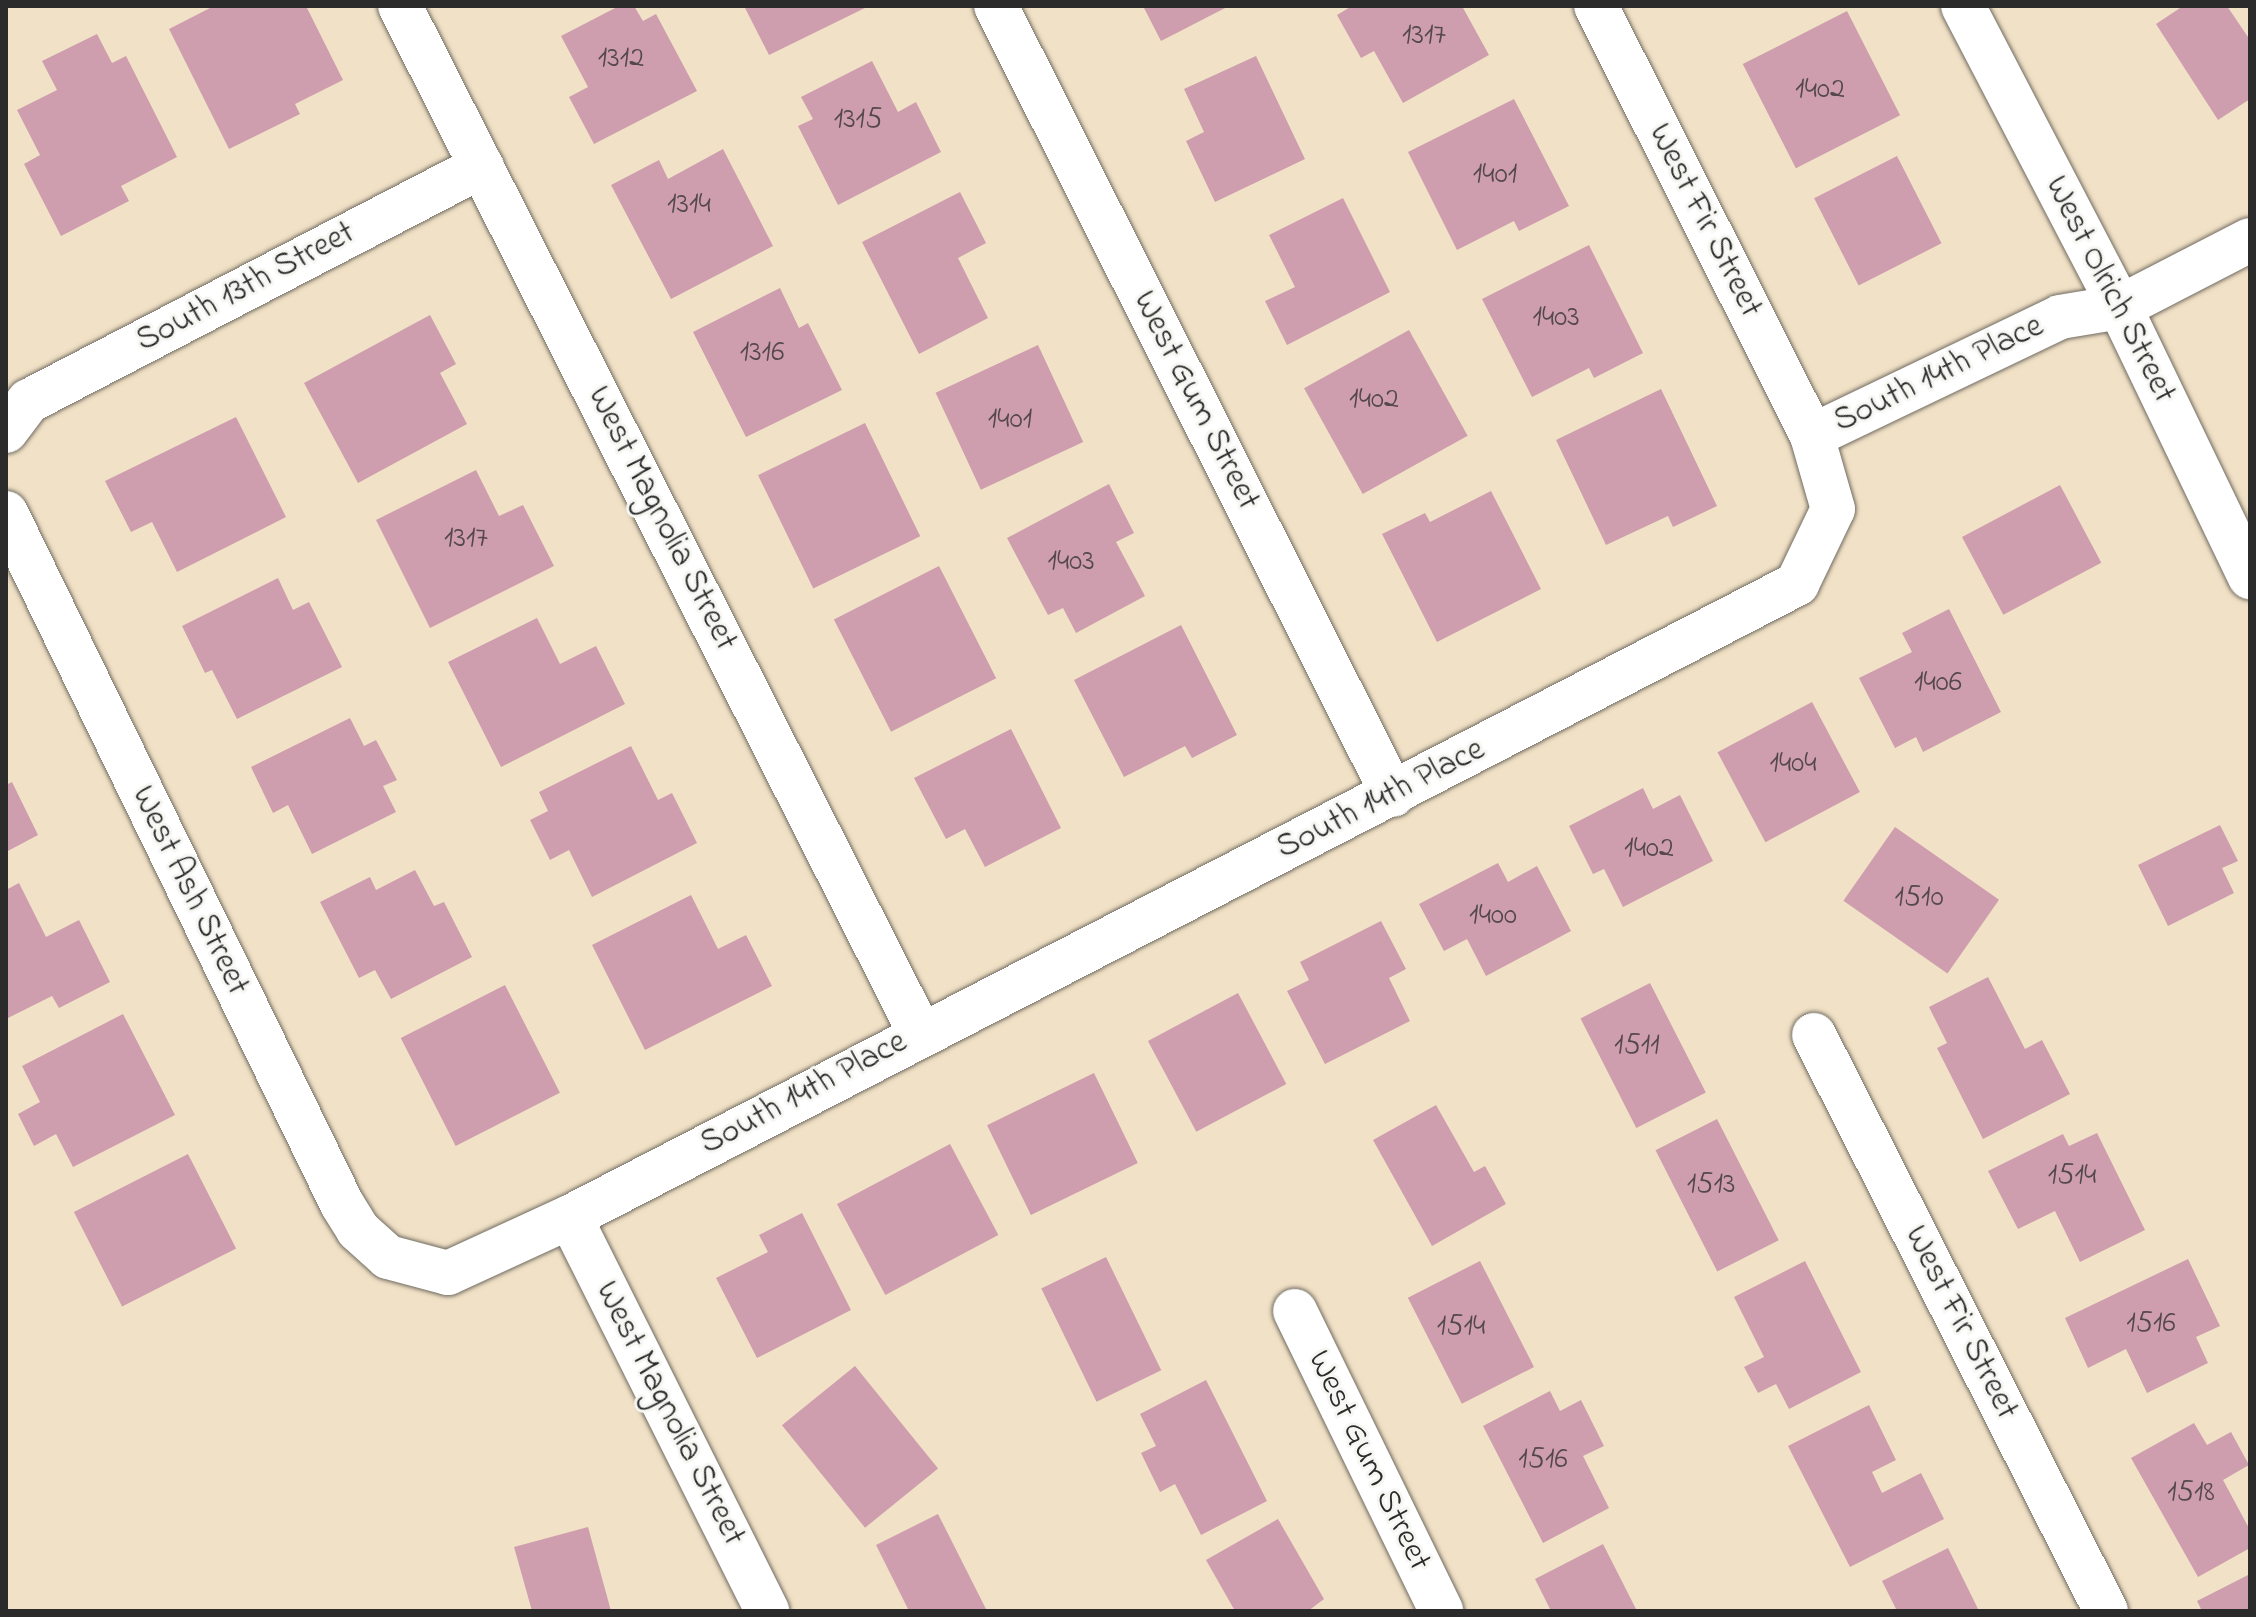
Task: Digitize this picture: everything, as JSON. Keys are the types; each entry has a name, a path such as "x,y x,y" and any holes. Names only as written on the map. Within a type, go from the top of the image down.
{"street":[{"name":"West Magnolia Street","path":"400,6 920,1033"},
{"name":"West Gum Street","path":"996,6 1393,795"},
{"name":"West Fir Street","path":"1596,6 1812,436"},
{"name":"West Olrich Street","path":"1963,6 2120,307 2250,577"},
{"name":"South 13th Street","path":"10,424 29,401 482,166"},
{"name":"South 14th Place","path":"388,1257 448,1273 570,1217 920,1033 1393,795 1797,584 1833,509 1812,436 2060,317 2120,307 2250,240"},
{"name":"West Ash Street","path":"6,513 342,1204 358,1230 388,1257"},
{"name":"West Fir Street","path":"1814,1035 2106,1611"},
{"name":"West Magnolia Street","path":"570,1217 767,1611"},
{"name":"West Gum Street","path":"1295,1311 1441,1611"}],"building":[{"path":"214,6 306,6 343,80 295,104 300,114 229,149 169,29"},
{"path":"619,6 634,6 643,21 656,14 697,91 594,144 569,97 588,87 561,36"},
{"path":"744,6 869,6 769,55"},
{"path":"1143,6 1229,6 1161,41"},
{"path":"1352,6 1462,6 1489,55 1403,103 1374,51 1361,58 1337,15"},
{"path":"2183,6 2227,6 2250,40 2250,99 2218,120 2156,24"},
{"path":"1847,11 1900,115 1796,168 1743,64"},
{"path":"97,34 112,63 126,56 177,157 121,186 129,201 61,236 24,164 40,155 17,110 57,90 42,61"},
{"path":"1256,56 1305,159 1215,202 1186,141 1204,132 1184,89"},
{"path":"872,61 898,112 916,102 941,152 838,205 798,126 813,119 801,97"},
{"path":"1514,99 1569,206 1519,231 1514,221 1457,250 1408,152"},
{"path":"723,149 773,246 671,299 611,185 659,160 668,179"},
{"path":"1897,156 1941,243 1859,286 1814,198"},
{"path":"960,192 986,243 958,258 988,318 919,354 862,242"},
{"path":"1343,198 1390,292 1287,345 1265,301 1295,287 1269,235"},
{"path":"1589,245 1643,353 1594,378 1589,368 1532,397 1482,299"},
{"path":"780,288 799,328 808,323 842,390 746,437 693,332"},
{"path":"430,315 456,364 440,373 467,424 358,483 304,383"},
{"path":"1409,330 1468,436 1363,494 1304,388"},
{"path":"1038,345 1083,442 981,490 936,393"},
{"path":"1661,389 1717,506 1673,527 1668,516 1606,545 1556,440"},
{"path":"236,417 286,517 177,572 152,522 131,532 105,481"},
{"path":"865,423 920,536 813,588 758,475"},
{"path":"476,470 499,516 523,505 554,566 430,628 376,520"},
{"path":"1109,484 1134,533 1116,542 1145,596 1076,633 1063,608 1048,615 1007,538"},
{"path":"2060,485 2101,563 2003,615 1962,537"},
{"path":"1491,491 1541,589 1437,642 1382,534 1425,513 1430,522"},
{"path":"939,566 996,678 891,732 834,620"},
{"path":"278,578 293,610 309,602 342,667 237,719 212,670 205,673 182,626"},
{"path":"1949,609 2001,712 1923,752 1916,737 1895,748 1859,678 1912,652 1902,633"},
{"path":"537,618 560,664 596,646 625,704 501,767 448,662"},
{"path":"1181,625 1237,735 1192,758 1185,746 1124,777 1074,680"},
{"path":"1812,702 1860,792 1765,842 1718,752"},
{"path":"350,718 364,746 376,740 397,780 383,786 396,812 312,854 288,805 273,813 251,767"},
{"path":"1011,729 1061,828 985,867 965,829 946,839 914,778"},
{"path":"631,746 658,800 672,793 697,843 592,897 569,850 550,860 530,820 548,811 539,792"},
{"path":"12,782 38,835 6,852 6,785"},
{"path":"1643,788 1653,809 1680,795 1713,861 1623,907 1604,869 1593,874 1569,826"},
{"path":"2220,825 2238,861 2222,868 2234,893 2168,926 2138,865"},
{"path":"1895,827 1999,900 1947,974 1843,901"},
{"path":"1498,863 1508,882 1537,866 1571,931 1486,976 1467,939 1444,951 1419,904"},
{"path":"415,870 434,906 444,902 472,957 391,999 375,970 359,978 320,902 370,877 376,890"},
{"path":"19,883 46,937 79,920 110,982 59,1008 52,996 6,1019 6,890"},
{"path":"691,895 718,949 746,935 772,986 645,1050 592,945"},
{"path":"1381,921 1406,969 1389,978 1410,1021 1325,1064 1287,991 1309,980 1300,962"},
{"path":"1988,977 2025,1049 2042,1040 2070,1094 1983,1139 1937,1048 1947,1043 1929,1007"},
{"path":"1650,983 1706,1093 1636,1128 1581,1018"},
{"path":"505,985 560,1093 456,1146 401,1038"},
{"path":"1238,993 1286,1084 1196,1132 1148,1041"},
{"path":"123,1014 175,1115 73,1167 56,1134 34,1146 18,1114 40,1102 22,1066"},
{"path":"1094,1073 1138,1163 1031,1215 987,1125"},
{"path":"1436,1105 1474,1172 1485,1166 1506,1204 1432,1246 1373,1140"},
{"path":"1717,1119 1779,1240 1717,1272 1656,1150"},
{"path":"2097,1133 2145,1230 2080,1262 2055,1211 2018,1229 1988,1171 2063,1134 2069,1146"},
{"path":"950,1144 998,1235 885,1295 837,1204"},
{"path":"188,1154 236,1248 122,1307 74,1212"},
{"path":"802,1213 851,1310 757,1358 716,1278 768,1252 759,1235"},
{"path":"1106,1257 1161,1370 1097,1402 1041,1289"},
{"path":"2188,1259 2220,1326 2196,1337 2208,1363 2147,1393 2126,1349 2088,1368 2065,1318"},
{"path":"1480,1261 1534,1367 1462,1404 1408,1298"},
{"path":"1805,1261 1861,1372 1789,1409 1776,1384 1758,1393 1744,1367 1764,1357 1734,1297"},
{"path":"855,1366 938,1469 865,1528 782,1425"},
{"path":"1206,1380 1267,1501 1201,1535 1175,1484 1160,1492 1141,1453 1156,1446 1140,1414"},
{"path":"1550,1391 1560,1411 1581,1400 1604,1446 1583,1456 1609,1508 1543,1543 1483,1426"},
{"path":"1869,1405 1896,1460 1872,1472 1882,1493 1921,1473 1944,1519 1850,1567 1788,1446"},
{"path":"2194,1423 2207,1445 2231,1432 2249,1465 2223,1480 2250,1530 2250,1548 2198,1577 2131,1458"},
{"path":"938,1514 987,1611 909,1611 876,1545"},
{"path":"1278,1519 1324,1599 1308,1611 1235,1611 1206,1560"},
{"path":"588,1527 611,1611 532,1611 514,1547"},
{"path":"1603,1544 1637,1611 1551,1611 1535,1579"},
{"path":"1948,1548 1979,1611 1897,1611 1882,1581"},
{"path":"2250,1574 2250,1611 2202,1611 2197,1601"}]}
